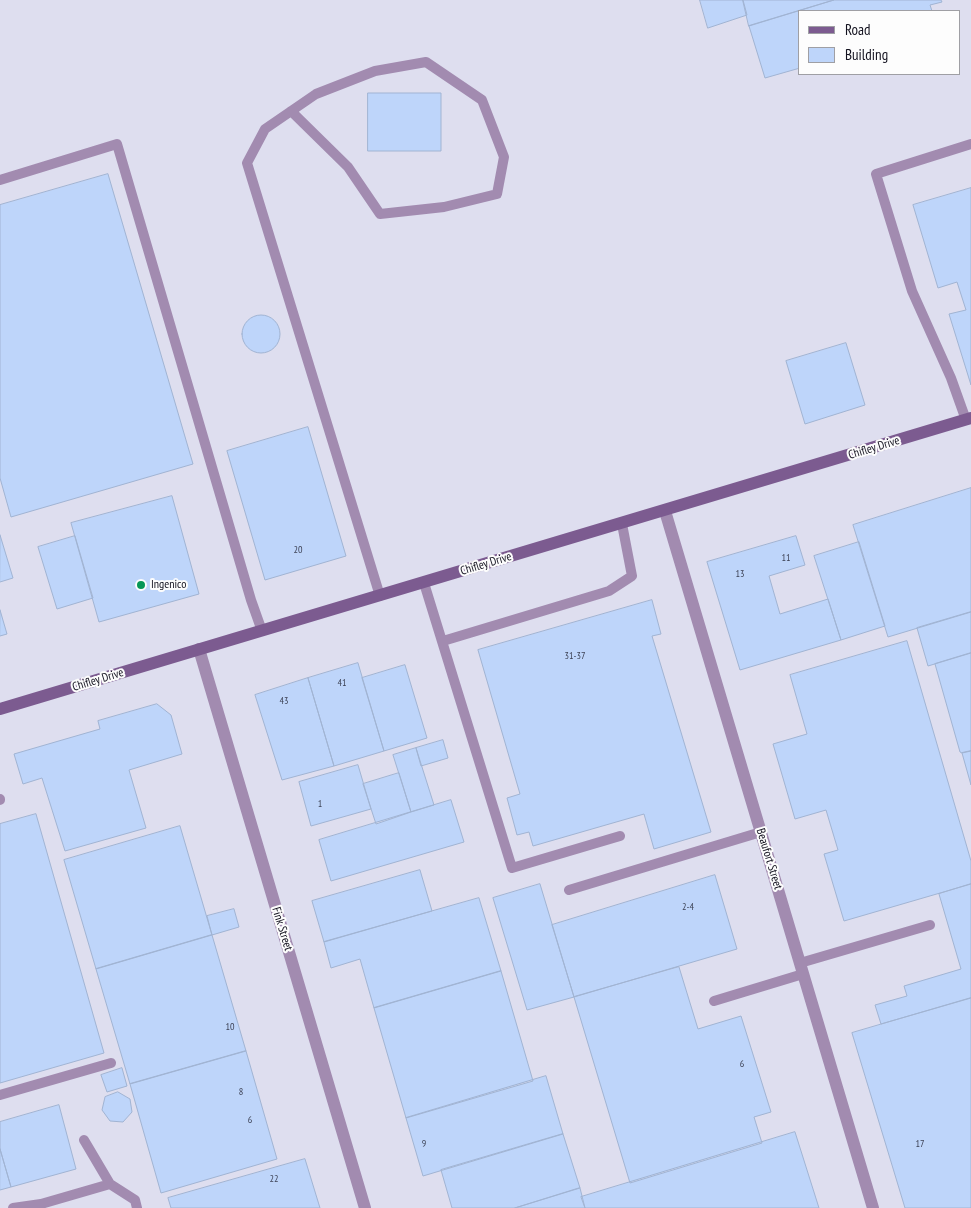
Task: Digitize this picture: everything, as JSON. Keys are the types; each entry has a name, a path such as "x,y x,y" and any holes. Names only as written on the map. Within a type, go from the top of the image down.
{"street":[{"name":"Chifley Drive","path":"0,709 968,419"},
{"name":"Beaufort Street","path":"665,511 873,1208"},
{"name":"Fink Street","path":"199,650 365,1208"}],"lane":[{"path":"291,111 348,167 380,214 444,207 497,194 504,157 482,100 426,62 375,71 316,94 291,111 265,129 247,163 380,596"},
{"path":"0,180 117,144 251,600 262,631"},
{"path":"968,419 912,291 876,174 971,144"},
{"path":"443,640 609,591 632,576 622,524"},
{"path":"424,583 512,868 620,836"},
{"path":"570,890 761,832"},
{"path":"714,1002 802,968 930,925"},
{"path":"0,1095 111,1063"},
{"path":"84,1140 110,1184 135,1200 137,1208"},
{"path":"13,1208 41,1204 110,1184"}],"shaded area":[{"path":"0,0 971,0 971,1208 0,1208"}],"building":[{"path":"700,0 743,0 747,15 708,28"},
{"path":"743,0 834,0 798,10 749,26"},
{"path":"834,0 941,0 942,2 930,5 932,10 801,10"},
{"path":"798,11 798,69 765,78 749,26"},
{"path":"368,93 441,93 441,151 368,151"},
{"path":"108,174 193,464 11,517 0,478 0,205"},
{"path":"971,188 971,385 949,314 966,310 957,282 938,288 913,205"},
{"path":"261,315 274,321 280,334 274,347 261,353 248,347 242,334 248,321"},
{"path":"846,343 865,405 805,424 786,361"},
{"path":"308,427 346,556 265,580 227,451"},
{"path":"971,488 971,612 888,637 853,525"},
{"path":"172,496 199,594 99,622 71,523"},
{"path":"0,535 13,578 0,582"},
{"path":"75,536 93,598 57,609 38,547"},
{"path":"796,536 805,565 769,576 780,614 828,599 841,640 740,670 707,562"},
{"path":"859,542 885,626 841,640 814,556"},
{"path":"652,600 661,634 652,636 711,832 654,849 644,814 533,846 529,832 517,835 507,798 520,794 478,650"},
{"path":"0,610 7,634 0,636"},
{"path":"971,612 971,653 928,666 917,628"},
{"path":"907,641 971,861 971,884 844,921 824,854 838,850 826,810 795,819 773,744 807,734 790,675"},
{"path":"971,653 971,751 962,753 960,752 935,664"},
{"path":"358,663 384,751 334,766 308,678"},
{"path":"405,665 427,738 384,751 362,678"},
{"path":"308,678 334,766 282,780 255,695"},
{"path":"157,704 171,715 182,754 129,770 146,828 65,851 42,778 23,784 14,754 100,729 98,721"},
{"path":"443,740 448,758 421,766 416,748"},
{"path":"416,748 434,805 411,812 393,755"},
{"path":"971,751 971,785 962,753"},
{"path":"358,765 371,809 311,826 299,782"},
{"path":"399,773 411,812 376,824 363,784"},
{"path":"451,800 464,842 331,881 319,840"},
{"path":"36,814 104,1053 0,1083 0,824"},
{"path":"180,826 212,935 96,969 64,860"},
{"path":"420,870 432,911 324,942 312,901"},
{"path":"715,875 737,949 574,997 552,925"},
{"path":"540,884 574,997 527,1010 493,898"},
{"path":"971,884 971,998 881,1024 875,1005 907,996 904,986 961,969 939,894"},
{"path":"479,898 501,971 374,1008 360,959 331,968 324,942"},
{"path":"234,909 239,927 212,935 207,916"},
{"path":"212,935 246,1051 130,1084 96,969"},
{"path":"679,967 698,1029 741,1016 771,1112 754,1117 762,1143 630,1183 574,997"},
{"path":"501,971 533,1081 406,1118 374,1008"},
{"path":"971,998 971,1208 905,1208 852,1033"},
{"path":"246,1051 277,1159 161,1193 130,1084"},
{"path":"122,1068 127,1086 107,1092 101,1075"},
{"path":"546,1076 563,1134 423,1176 406,1118"},
{"path":"118,1092 130,1099 132,1112 123,1122 110,1121 102,1110 105,1097"},
{"path":"59,1105 76,1169 11,1187 0,1149 0,1122"},
{"path":"795,1132 819,1208 585,1208 581,1197"},
{"path":"563,1134 580,1188 515,1208 452,1208 441,1170"},
{"path":"0,1149 11,1187 0,1190"},
{"path":"305,1159 320,1208 171,1208 168,1198"},
{"path":"580,1188 585,1208 515,1208"}],"place":[{"name":"Ingenico","path":"141,585"}]}
